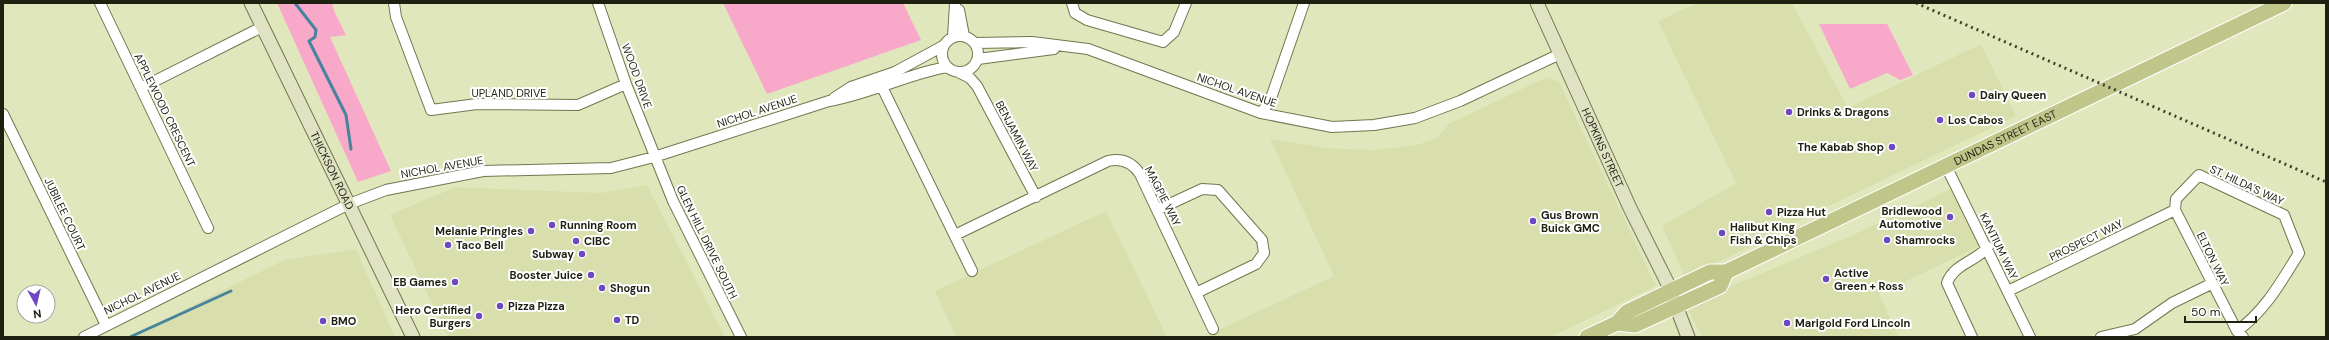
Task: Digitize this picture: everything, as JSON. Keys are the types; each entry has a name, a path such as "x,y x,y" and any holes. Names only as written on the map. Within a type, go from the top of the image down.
{"main road":[{"name":"THICKSON ROAD","path":"250,3 413,337"},
{"name":"HOPKINS STREET","path":"1537,3 1630,208 1670,291 1688,337"},
{"name":"DUNDAS STREET EAST","path":"1587,337 1617,323 1627,312 1670,291 1710,272 1726,272 2284,3"},
{"name":"DUNDAS STREET EAST","path":"1617,323 1635,325 1720,286 1726,272"}],"street":[{"name":"APPLEWOOD CRESCENT","path":"100,3 208,228"},
{"name":"UPLAND DRIVE","path":"394,3 396,17 431,110 477,104 578,105 626,84"},
{"name":"WOOD DRIVE","path":"598,3 626,84 654,157"},
{"path":"956,3 964,36"},
{"path":"953,37 956,3"},
{"path":"1072,3 1075,13 1086,20 1163,42 1174,32 1186,3"},
{"path":"1261,113 1270,101 1304,3"},
{"path":"141,88 262,27"},
{"path":"964,36 975,43 978,50 977,62 970,70 958,72 947,67 942,58 943,46 953,37 964,36"},
{"name":"NICHOL AVENUE","path":"975,43 1032,42 1088,50 1261,113 1332,127 1374,125 1415,118 1460,101 1560,54"},
{"name":"NICHOL AVENUE","path":"829,101 851,87 895,72 943,46"},
{"name":"NICHOL AVENUE","path":"977,62 1066,48"},
{"name":"BENJAMIN WAY","path":"977,62 977,86"},
{"name":"NICHOL AVENUE","path":"84,337 349,204 386,190 483,170 611,168 654,157 829,101 854,96 921,72 947,67"},
{"name":"BENJAMIN WAY","path":"958,72 970,78 977,86 1036,197"},
{"path":"882,87 972,271"},
{"name":"JUBILEE COURT","path":"3,114 106,325"},
{"name":"GLEN HILL DRIVE SOUTH","path":"654,157 673,200 741,337"},
{"name":"MAGPIE WAY","path":"955,235 1108,161 1119,159 1129,163 1137,170 1213,328"},
{"name":"KANTIUM WAY","path":"1946,166 1961,198 1988,247 2030,337"},
{"name":"ST. HILDA'S WAY","path":"2176,210 2176,199 2199,175 2284,215 2300,253 2272,298 2240,334"},
{"path":"1157,210 1198,190 1212,188 1222,192 1262,240 1264,253 1256,264 1196,293"},
{"name":"ELTON WAY","path":"2176,210 2212,284 2240,334"},
{"name":"PROSPECT WAY","path":"2008,291 2176,210"},
{"path":"1972,337 1947,283 1951,274 1980,256 1988,247"},
{"path":"2101,337 2134,329 2172,302 2212,284"}],"shaded area":[{"path":"277,3 332,3 335,13 346,35 330,37 391,171 358,182"},
{"path":"723,3 903,3 921,40 767,94"},
{"path":"1697,3 1792,3 1848,108 1981,44 2016,116 1831,205 1686,279 1662,226 1736,183 1658,21"},
{"path":"1819,24 1887,24 1913,75 1900,80 1887,73 1850,89"},
{"path":"1547,77 1559,82 1656,286 1551,337 1204,337 1334,276 1270,139 1327,148 1374,150 1417,145 1437,138 1449,124"},
{"path":"647,185 725,337 448,337 390,215 455,187 601,193"},
{"path":"1955,187 1982,245 1879,294 1899,337 1702,337 1686,305 1851,236"},
{"path":"1106,211 1167,337 956,337 935,291"},
{"path":"356,249 395,337 129,337 284,260"}],"waterway":[{"path":"295,3 316,30 315,37 309,41 346,115 351,149"},
{"path":"130,337 231,291"}],"railway":[{"path":"1916,3 2326,182"}],"place":[{"name":"Dairy Queen","path":"1972,95"},
{"name":"Drinks & Dragons","path":"1789,112"},
{"name":"Los Cabos","path":"1940,120"},
{"name":"The Kabab Shop","path":"1892,147"},
{"name":"Pizza Hut","path":"1769,212"},
{"name":"Bridlewood Automotive","path":"1950,217"},
{"name":"Gus Brown Buick GMC","path":"1533,221"},
{"name":"Running Room","path":"552,225"},
{"name":"Melanie Pringles","path":"531,231"},
{"name":"Halibut King Fish & Chips","path":"1722,233"},
{"name":"Shamrocks","path":"1887,240"},
{"name":"CIBC","path":"576,241"},
{"name":"Taco Bell","path":"448,245"},
{"name":"Subway","path":"582,254"},
{"name":"Booster Juice","path":"591,275"},
{"name":"Active Green + Ross","path":"1826,279"},
{"name":"EB Games","path":"455,282"},
{"name":"Shogun","path":"602,288"},
{"name":"Pizza Pizza","path":"500,306"},
{"name":"Hero Certified Burgers","path":"479,316"},
{"name":"TD","path":"617,320"},
{"name":"BMO","path":"323,321"},
{"name":"Marigold Ford Lincoln","path":"1787,323"}]}
